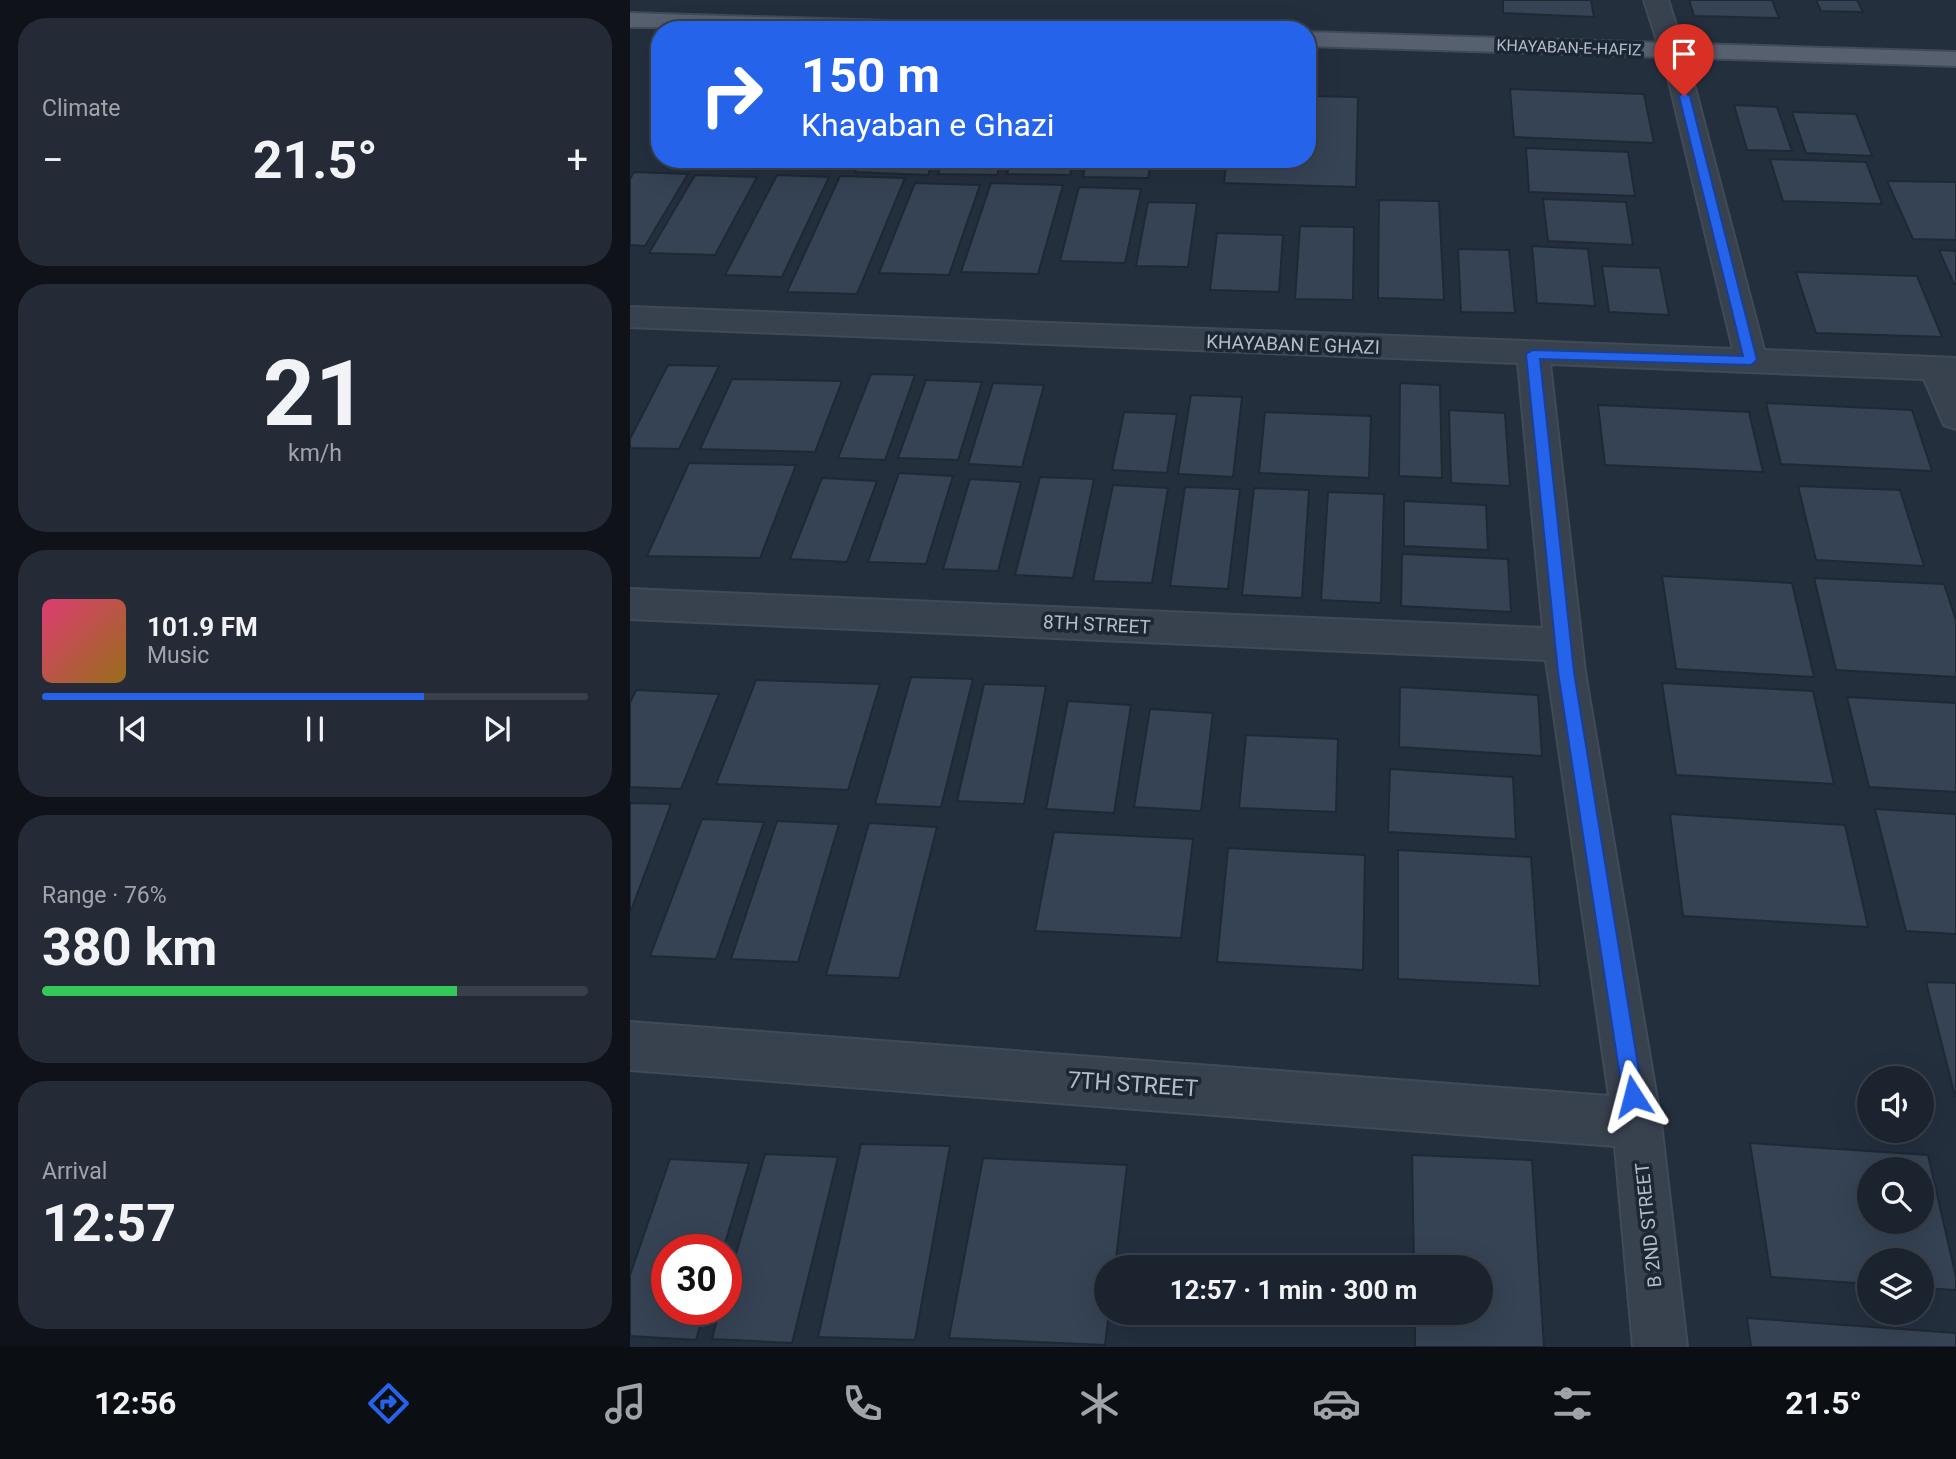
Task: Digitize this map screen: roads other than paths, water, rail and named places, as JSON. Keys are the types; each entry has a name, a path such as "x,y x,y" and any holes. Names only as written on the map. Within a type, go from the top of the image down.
{"main road":[{"path":"630,20 662,21"},
{"name":"KHAYABAN-E-HAFIZ","path":"1316,40 1956,76"},
{"path":"630,41 651,41"},
{"name":"KHAYABAN-E-HAFIZ","path":"1316,59 1956,59"}],"street":[{"path":"1656,0 1751,360"},
{"name":"KHAYABAN E GHAZI","path":"630,317 1946,368"},
{"name":"B 2ND STREET","path":"1533,354 1563,645 1637,1123 1660,1347"},
{"path":"1946,368 1956,417"},
{"name":"8TH STREET","path":"630,604 1563,645"},
{"name":"7TH STREET","path":"630,1046 1637,1123"}]}
